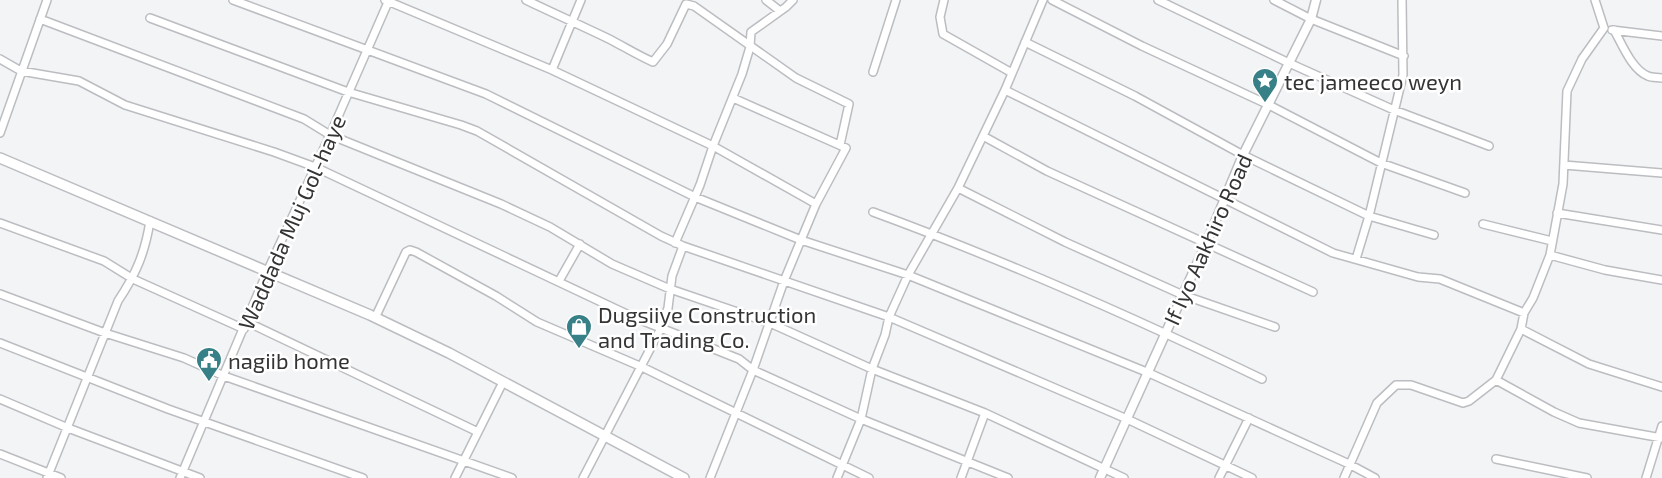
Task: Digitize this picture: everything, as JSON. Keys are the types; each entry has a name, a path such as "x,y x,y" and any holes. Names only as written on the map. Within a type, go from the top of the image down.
{"main road":[{"path":"0,158 375,318 449,353 684,478"}],"street":[{"path":"0,133 47,0"},
{"path":"233,0 486,94 695,197 801,240 908,275 1149,373 1376,478"},
{"path":"387,0 552,70 713,146 816,204"},
{"name":"Waddada Muj Gol-haye","path":"181,475 267,272 330,135 387,0"},
{"path":"526,0 608,38 653,62 668,44 686,4 694,6 796,78 849,104 840,145"},
{"path":"552,70 580,0"},
{"path":"766,0 780,11"},
{"path":"583,478 606,438 661,328 668,308 679,244 713,146 733,98 750,47 751,32 793,0"},
{"path":"873,72 896,0"},
{"path":"944,0 940,17 943,34 1012,73"},
{"path":"837,478 861,419 872,369 889,317 908,275 958,188 1005,90 1043,0"},
{"path":"1052,0 1142,46 1269,105 1381,163 1465,193"},
{"path":"1158,0 1394,110 1489,146"},
{"path":"1274,0 1311,19 1404,56"},
{"name":"If Iyo Aakhiro Road","path":"1102,474 1184,295 1243,155 1311,19 1316,0"},
{"path":"1356,259 1369,216 1403,75 1402,0"},
{"path":"1595,0 1604,28"},
{"path":"150,18 348,92 461,124 661,237 889,317 1127,419 1252,478"},
{"path":"40,19 304,119 330,135 460,186 550,227 612,264 670,289 770,323 872,369 985,413 1102,474 1124,478"},
{"path":"1604,28 1662,36"},
{"path":"1344,478 1377,403 1396,385 1411,385 1463,403 1496,380 1521,329 1524,313 1533,298 1550,255 1564,165 1567,91 1582,59 1604,28"},
{"path":"1614,30 1633,63 1647,76 1662,78"},
{"path":"1024,42 1135,96 1243,155 1369,216 1434,235"},
{"path":"0,59 21,71 79,81 125,105 315,167 633,317 739,359 753,370 861,419 1008,478"},
{"path":"1005,90 1333,253 1418,277 1440,279 1524,313"},
{"path":"710,478 753,370 784,281 816,204 846,148 733,98"},
{"path":"983,136 1047,171 1313,292"},
{"path":"1564,165 1662,173"},
{"path":"958,188 1065,242 1184,295 1275,327"},
{"path":"873,212 932,234 1166,333 1262,379"},
{"path":"1557,213 1662,230"},
{"path":"48,476 118,301 133,279 146,246 150,221"},
{"path":"0,223 104,261 133,279 245,325 478,432"},
{"path":"1483,224 1552,241"},
{"path":"559,281 580,244"},
{"path":"375,318 406,252 410,250 486,290 537,322 642,367 869,478"},
{"path":"1550,255 1605,270 1662,280"},
{"path":"0,294 105,333 184,358 224,376 512,478"},
{"path":"1521,329 1589,364 1662,387"},
{"path":"0,343 88,378 363,478"},
{"path":"1496,380 1579,423 1660,438"},
{"path":"455,478 502,382"},
{"path":"0,399 181,475 200,478"},
{"path":"961,478 985,413"},
{"path":"1219,478 1249,418"},
{"path":"1646,478 1662,426"},
{"path":"0,454 48,476 61,478"},
{"path":"1496,459 1587,478"}],"place":[{"name":"tec jameeco weyn","path":"1265,104"},
{"name":"Dugsiiye Construction and Trading Co.","path":"579,350"},
{"name":"nagiib home","path":"209,383"}]}
